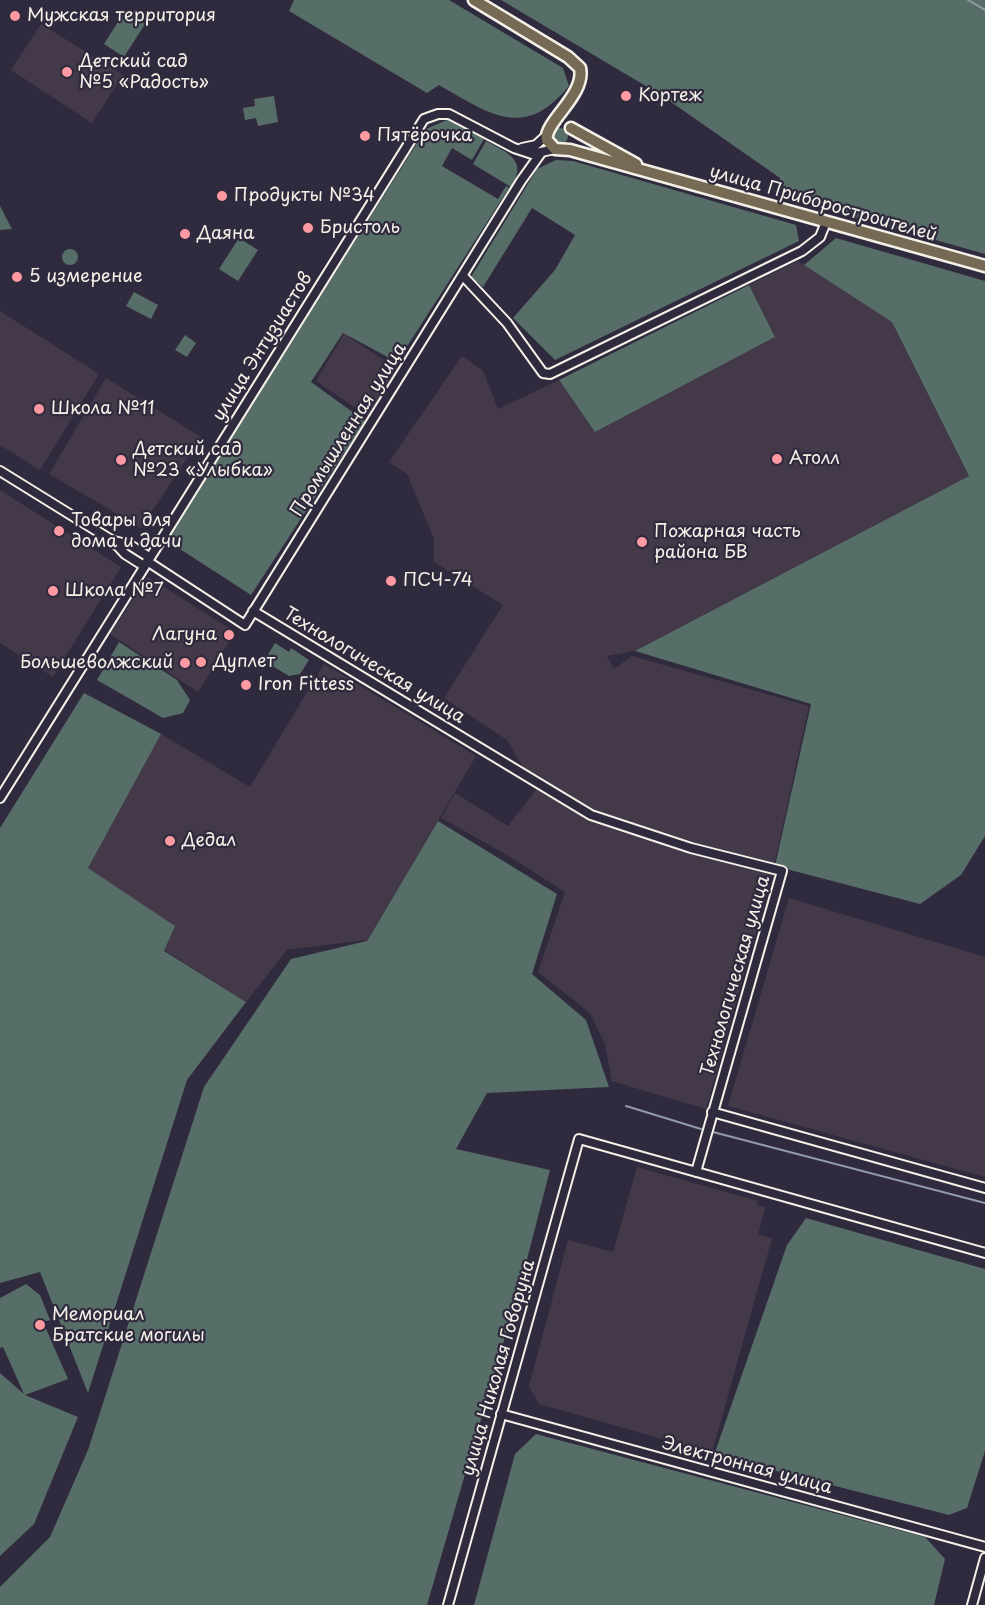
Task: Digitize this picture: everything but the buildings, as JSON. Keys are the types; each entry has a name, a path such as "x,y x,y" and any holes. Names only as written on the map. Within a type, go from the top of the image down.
{"main road":[{"path":"474,0 576,63 580,68 580,78 570,100 548,128 546,136 550,146 559,149 572,143 573,137 569,126 570,100"},
{"path":"554,123 569,126"},
{"name":"улица Приборостроителей","path":"569,126 652,173"},
{"name":"улица Приборостроителей","path":"559,149 985,266"}],"street":[{"name":"улица Энтузиастов","path":"0,798 424,119 438,114 449,114 514,148 541,153 559,149"},
{"path":"514,148 530,148 546,136"},
{"name":"Промышленная улица","path":"253,611 464,276 521,181 541,153"},
{"path":"464,276 507,323 543,373 550,374 802,251 820,237 826,222"},
{"path":"0,471 113,541 125,554 147,562 245,625 253,611"},
{"name":"Технологическая улица","path":"253,611 601,819 691,848 782,871 712,1112"},
{"path":"985,1188 712,1112 696,1172 985,1253"},
{"name":"улица Николая Говоруна","path":"448,1605 579,1138 696,1172"},
{"name":"Электронная улица","path":"501,1414 985,1547"},
{"path":"972,1605 985,1558"}],"shaded area":[{"name":"Детский сад №5 «Радость»","path":"41,24 123,75 92,123 11,70"},
{"path":"798,261 892,322 969,476 635,651 607,656 614,669 632,656 809,706 771,879 706,1109 612,1081 605,1044 590,1013 538,972 565,892 507,855 441,818 455,793 508,826 536,790 507,740 444,698 503,605 434,562 434,539 407,474 389,462 462,356 483,371 498,409 559,380 595,432 775,337 749,285"},
{"name":"Школа №11","path":"0,311 99,374 40,470 0,445"},
{"path":"344,334 398,369 369,417 316,381"},
{"name":"Детский сад №23 «Улыбка»","path":"106,378 201,437 141,528 49,474"},
{"name":"Школа №7","path":"0,490 121,567 53,677 0,643"},
{"name":"Большеволжский","path":"148,577 235,632 198,692 110,634"},
{"path":"324,664 476,756 367,940 287,950 246,1002 164,950 88,868 161,734 250,787"},
{"path":"789,898 985,957 985,1177 728,1106"},
{"path":"637,1167 758,1201 757,1205 765,1207 758,1235 772,1238 712,1453 539,1404 529,1386 568,1240 613,1252"}],"green space":[{"path":"294,0 449,0 563,68 569,86 553,103 537,113 522,118 491,113 439,85 427,93 289,11"},
{"path":"501,0 985,0 985,254 780,196 780,178 661,95"},
{"path":"125,11 145,24 124,57 104,44"},
{"path":"274,96 278,122 258,126 256,118 245,120 243,108 255,106 254,99"},
{"path":"449,119 484,139 472,160 452,148 442,166 498,199 506,186 509,188 397,362 343,333 311,382 365,421 251,595 166,540 426,129"},
{"path":"560,128 566,130 568,136 566,142 560,144 554,142 552,136 554,130"},
{"path":"486,141 513,158 517,170 511,187 473,164"},
{"path":"556,160 573,161 796,225 799,241 555,360 513,318 555,270 575,235 532,208 483,287 471,277 537,169"},
{"path":"0,206 12,229 0,230"},
{"path":"239,238 258,250 238,281 219,269"},
{"path":"836,238 985,281 985,836 961,875 920,904 775,866 811,704 635,651 969,476 892,322 804,265"},
{"path":"70,249 78,257 70,265 62,257"},
{"path":"749,285 775,337 595,432 559,380"},
{"path":"134,292 158,305 151,319 126,306"},
{"path":"185,335 196,343 187,357 175,350"},
{"path":"119,642 177,680 190,700 183,713 163,718 97,680"},
{"path":"275,643 289,652 291,648 309,660 300,674 289,676 264,661"},
{"path":"84,693 161,734 88,868 175,926 164,951 246,1002 187,1080 88,1393 40,1272 0,1283 0,828"},
{"path":"438,821 557,894 532,974 586,1020 609,1087 487,1093 456,1149 550,1170 523,1275 427,1605 0,1605 0,1587 50,1537 88,1450 204,1087 291,959 367,941"},
{"path":"806,1218 985,1269 985,1451 967,1508 949,1515 714,1455 787,1245"},
{"path":"26,1284 40,1295 50,1320 43,1322 68,1379 25,1395 78,1417 34,1524 0,1556 0,1373 24,1394 3,1347 0,1348 0,1298"},
{"path":"536,1434 925,1537 945,1559 934,1605 474,1605 515,1454"}],"waterway":[{"path":"968,0 985,10"},
{"path":"626,1106 701,1129"},
{"path":"713,1132 985,1203"}],"place":[{"name":"Мужская территория","path":"15,16"},
{"name":"Детский сад №5 «Радость»","path":"67,72"},
{"name":"Кортеж","path":"626,96"},
{"name":"Пятёрочка","path":"365,136"},
{"name":"Продукты №34","path":"222,196"},
{"name":"Бристоль","path":"308,228"},
{"name":"Даяна","path":"185,234"},
{"name":"5 измерение","path":"17,277"},
{"name":"Школа №11","path":"39,409"},
{"name":"Атолл","path":"777,459"},
{"name":"Детский сад №23 «Улыбка»","path":"121,460"},
{"name":"Товары для дома и дачи","path":"59,531"},
{"name":"Пожарная часть района БВ","path":"642,542"},
{"name":"ПСЧ-74","path":"391,581"},
{"name":"Школа №7","path":"53,591"},
{"name":"Лагуна","path":"229,635"},
{"name":"Дуплет","path":"201,662"},
{"name":"Большеволжский","path":"185,663"},
{"name":"Iron Fittess","path":"246,685"},
{"name":"Дедал","path":"170,841"},
{"name":"Мемориал Братские могилы","path":"40,1325"}]}
